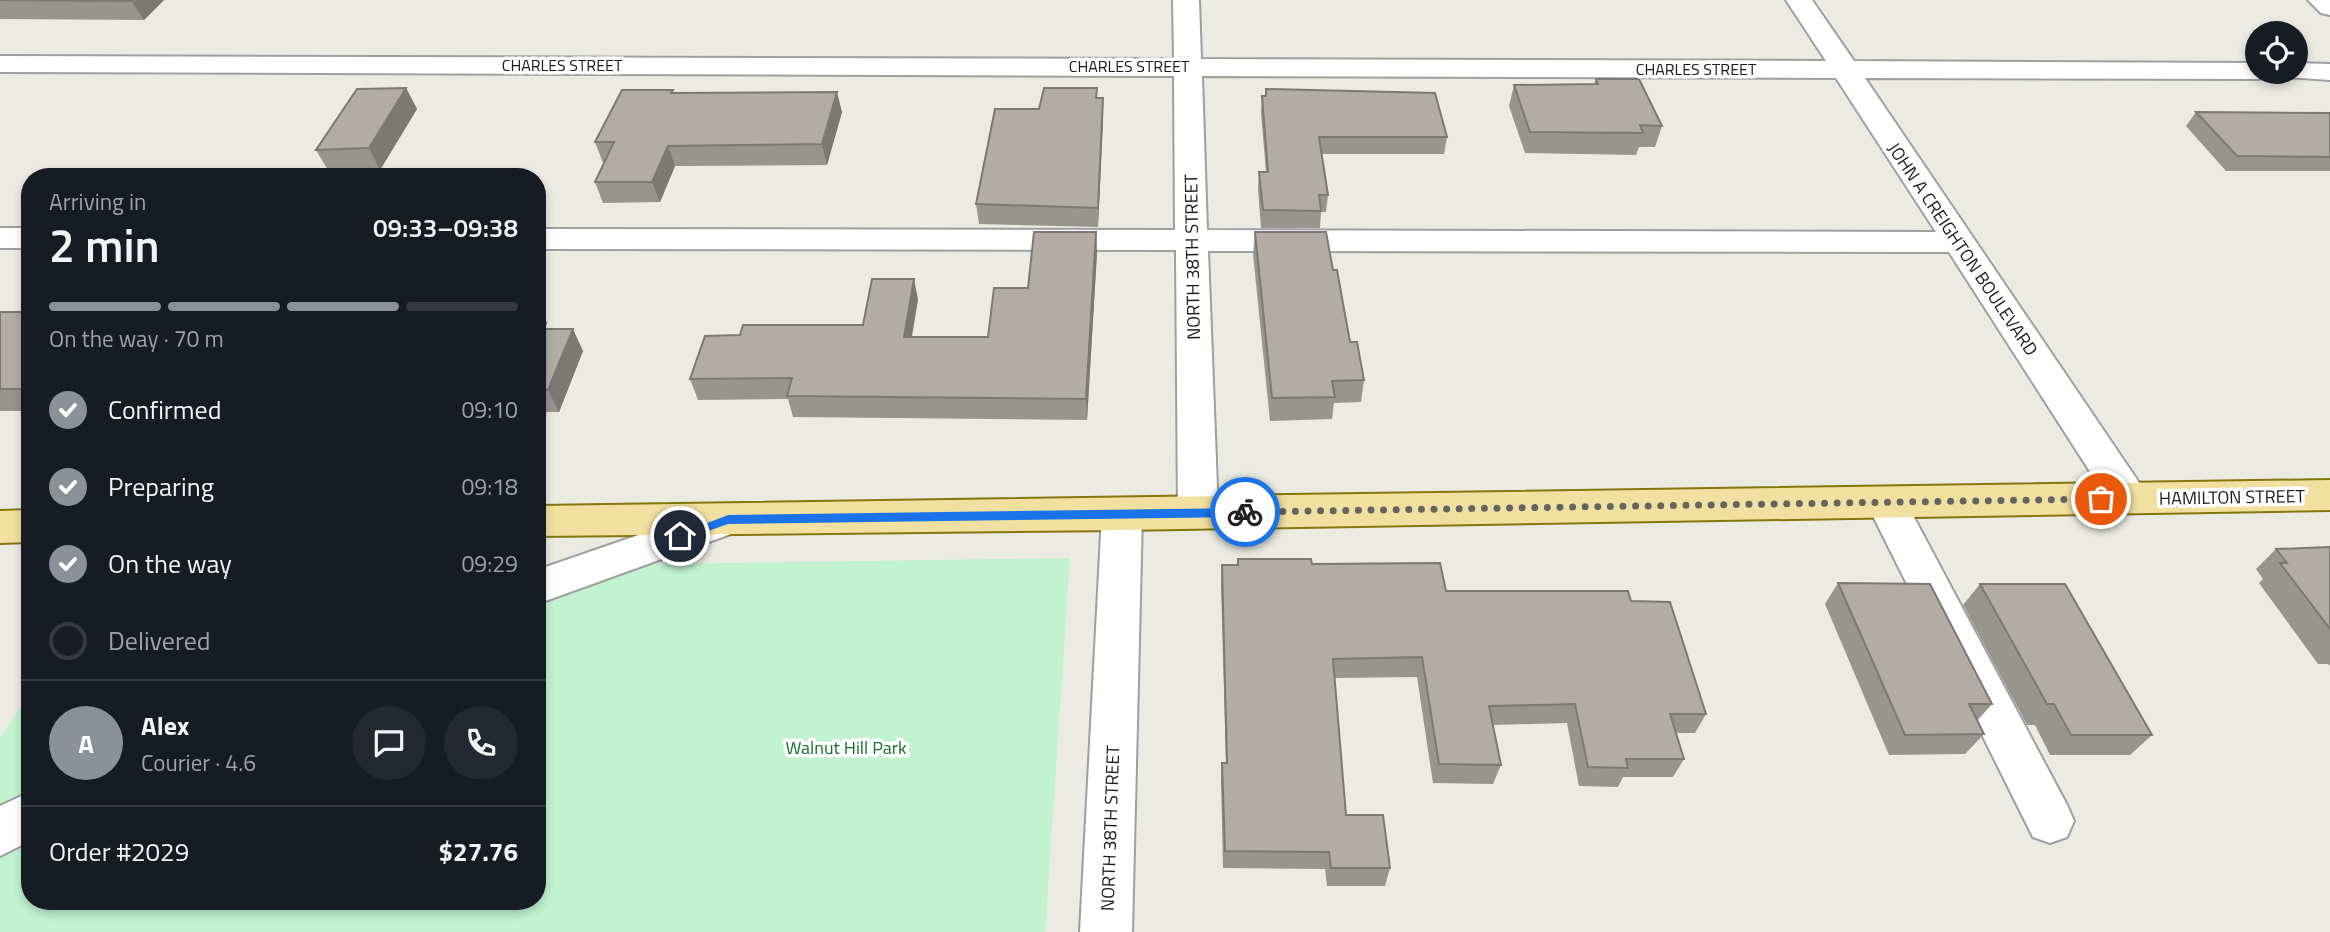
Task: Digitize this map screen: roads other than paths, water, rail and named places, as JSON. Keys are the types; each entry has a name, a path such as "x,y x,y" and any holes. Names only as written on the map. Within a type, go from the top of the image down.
{"main road":[{"name":"HAMILTON STREET","path":"546,521 1122,515 2330,495"},
{"path":"0,527 21,526"}],"street":[{"name":"NORTH 38TH STREET","path":"1186,0 1198,513"},
{"name":"JOHN A CREIGHTON BOULEVARD","path":"1799,0 2128,498"},
{"path":"2321,0 2330,7"},
{"name":"CHARLES STREET","path":"0,64 2245,71"},
{"path":"2308,71 2330,72"},
{"path":"0,238 21,238"},
{"path":"546,239 1958,242"},
{"path":"1886,502 2050,821"},
{"name":"NORTH 38TH STREET","path":"1106,932 1122,515"},
{"path":"546,584 728,519"},
{"path":"0,833 21,820"}],"park label":[{"name":"Walnut Hill Park","path":"846,747"}]}
